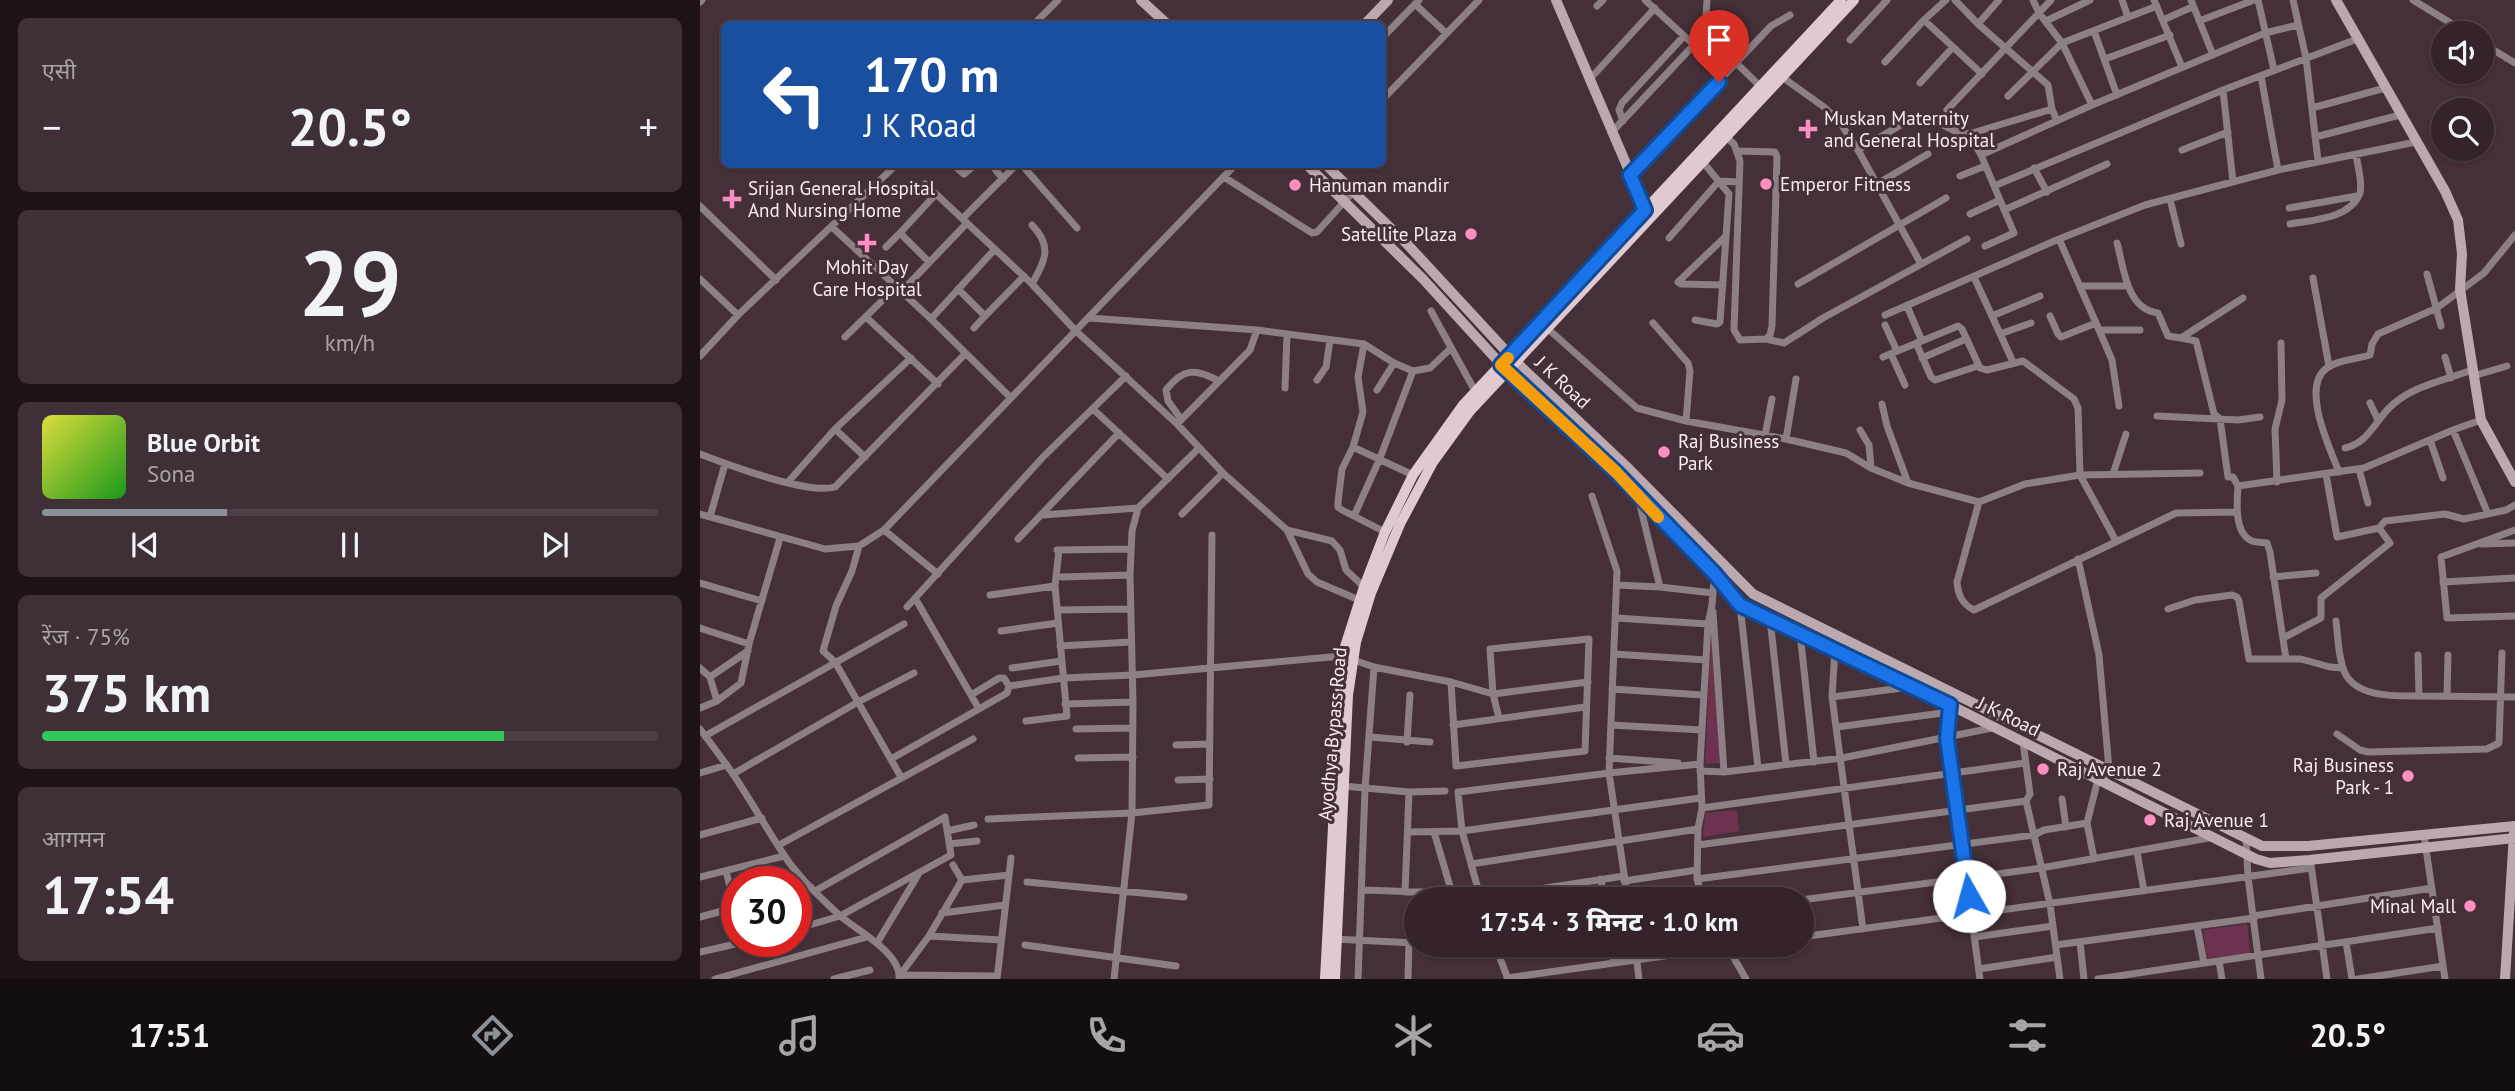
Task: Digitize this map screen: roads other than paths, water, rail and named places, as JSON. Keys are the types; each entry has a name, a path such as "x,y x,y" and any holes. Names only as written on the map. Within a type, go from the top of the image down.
{"main road":[{"path":"1141,0 1164,21"},
{"path":"1368,21 1388,0"},
{"path":"1556,0 1647,214"},
{"name":"Ayodhya Bypass Road","path":"1513,359 1547,328 1760,86 1841,0"},
{"name":"Ayodhya Bypass Road","path":"1335,979 1332,939 1348,657 1359,600 1385,532 1413,475 1443,430 1475,391 1513,359 1647,214 1703,162 1854,0"},
{"path":"2336,0 2445,191 2458,220 2462,254 2460,289 2481,420 2515,482"},
{"name":"J K Road","path":"1310,168 1423,279 1504,368 1616,472 1714,573 1740,605 1835,649 2265,862 2310,864 2426,847 2514,838"},
{"name":"J K Road","path":"1329,168 1407,244 1513,359 1629,469 1753,594 2246,839 2268,847 2308,846 2515,826"},
{"name":"Ayodhya Bypass Road","path":"1325,979 1332,939 1343,786 1348,657 1399,524 1433,462 1504,368"},
{"path":"1689,548 1697,538"},
{"path":"1953,709 1964,700"},
{"path":"2505,979 2515,826"},
{"path":"2265,862 2268,847"}],"street":[{"path":"1037,21 1058,0"},
{"path":"1386,96 1479,0"},
{"path":"1646,0 1694,45"},
{"path":"1611,133 1705,33 1707,0"},
{"path":"1850,40 1887,0"},
{"path":"1955,0 1978,24 2048,85 2057,121"},
{"path":"1978,24 1998,0"},
{"path":"2033,0 2039,13 2062,43 2092,105"},
{"path":"1947,110 2051,0"},
{"path":"2046,20 2090,0"},
{"path":"2123,0 2128,17"},
{"path":"2199,20 2256,0 2274,70"},
{"path":"2293,0 2306,58 2318,161"},
{"path":"2413,0 2447,21"},
{"path":"1386,34 1417,2 1446,33"},
{"path":"1885,62 1941,2"},
{"path":"2008,96 2062,43 2156,3 2182,67"},
{"path":"2163,20 2191,3 2213,55"},
{"path":"1589,80 1655,8"},
{"path":"1630,175 1770,26 1790,15"},
{"path":"1924,20 1982,74"},
{"path":"1980,155 2265,33 2298,25"},
{"path":"2094,31 2117,95"},
{"path":"1705,33 1760,86"},
{"path":"2105,59 2170,35"},
{"path":"1623,121 1619,110 1622,103 1684,36"},
{"path":"1994,186 2223,90 2357,39"},
{"path":"1920,83 1953,47"},
{"path":"2494,50 2515,63"},
{"path":"2261,76 2278,170"},
{"path":"1782,77 1839,121 1921,264"},
{"path":"2312,108 2385,88"},
{"path":"2223,90 2233,182"},
{"path":"1943,125 1969,134 2052,109"},
{"path":"2315,138 2400,115"},
{"path":"1858,150 1911,118"},
{"path":"2182,150 2228,132"},
{"path":"1969,134 2014,233 1985,246"},
{"path":"1726,137 1738,151 1734,330 1740,340 1766,339 1784,344 1823,318 1967,239"},
{"path":"1885,316 2059,239 2145,205 2278,170 2416,142"},
{"path":"1738,151 1770,150 1775,152 1777,157 1772,326 1766,339"},
{"path":"1877,184 1928,154"},
{"path":"2290,224 2339,215 2358,196 2360,189 2356,154"},
{"path":"1695,320 1717,324 1720,321 1729,194 1703,162"},
{"path":"2004,210 2107,164"},
{"path":"1960,176 1985,166"},
{"path":"700,356 738,315 893,168"},
{"path":"957,168 964,174 971,168"},
{"path":"994,168 1003,179"},
{"path":"845,337 929,262 1015,168"},
{"path":"1023,168 1077,228"},
{"path":"700,514 825,550 859,546 884,530 1232,168"},
{"path":"2034,168 2047,192"},
{"path":"1224,177 1312,233 1317,232 1354,191"},
{"path":"1719,181 1739,182"},
{"path":"1669,238 1719,181"},
{"path":"925,184 1024,276 1075,330 1179,421"},
{"path":"886,247 936,194"},
{"path":"2289,208 2358,196"},
{"path":"1798,284 1946,198"},
{"path":"2169,199 2180,244"},
{"path":"1970,214 2000,200"},
{"path":"700,206 776,280"},
{"path":"1032,226 1041,235 1046,247 1042,266 1032,284"},
{"path":"832,227 1010,397"},
{"path":"900,233 929,262"},
{"path":"2339,472 2319,424 2316,385 2322,372 2329,366 2370,355 2378,334 2437,308 2484,273 2515,234"},
{"path":"1723,285 1678,282 1725,237"},
{"path":"2059,239 2112,360 2119,405"},
{"path":"2117,243 2128,285 2137,304 2158,313 2168,336 2196,341 2214,414 2220,419 2228,477 2233,477 2238,486 2235,512 2247,538 2253,542 2267,543 2286,659"},
{"path":"931,319 995,249"},
{"path":"2427,274 2441,326"},
{"path":"974,328 1024,276"},
{"path":"1974,277 2013,362"},
{"path":"2313,278 2329,366"},
{"path":"700,279 738,315"},
{"path":"2080,286 2128,285"},
{"path":"958,289 985,316"},
{"path":"1992,316 2040,296"},
{"path":"2181,338 2243,298"},
{"path":"1907,306 1922,358 1935,380 1978,366 1987,370 2013,362 2026,363 2077,403 2080,475 2116,541"},
{"path":"1431,311 1475,391"},
{"path":"2050,316 2057,334 2061,337 2098,326 2140,330"},
{"path":"866,317 938,384"},
{"path":"1090,318 1257,330 1364,344 1413,372 1430,368 1450,349"},
{"path":"1653,323 1688,363 1690,371 1686,421"},
{"path":"2000,334 2031,323"},
{"path":"1885,325 1890,354 1905,385"},
{"path":"1890,354 1958,326 1978,366"},
{"path":"1547,328 1637,408 1686,421 1846,453 1871,468 1908,483 1979,502 2025,484 2080,475 2200,473"},
{"path":"1179,421 1250,349 1257,330"},
{"path":"1285,388 1287,335"},
{"path":"1922,358 1966,339"},
{"path":"1317,380 1326,367 1330,340"},
{"path":"2277,482 2275,429 2282,400 2281,343"},
{"path":"1364,344 1357,377 1363,411 1353,447 1342,469 1338,507 1385,532"},
{"path":"700,454 788,482 826,490 835,487 965,354"},
{"path":"2445,357 2451,378"},
{"path":"788,482 835,429 911,358"},
{"path":"1377,390 1394,363"},
{"path":"2345,448 2363,441 2378,420 2406,394 2451,378 2507,366"},
{"path":"1219,381 1191,371 1182,374 1169,386 1166,390 1168,401 1179,421 1199,448 1223,473 1287,530 1308,574 1317,582 1359,600"},
{"path":"1354,516 1413,372"},
{"path":"907,607 1043,457 1126,376"},
{"path":"1786,439 1796,379"},
{"path":"1765,436 1772,399"},
{"path":"2370,403 2378,420"},
{"path":"1882,404 1887,426 1908,483"},
{"path":"1093,409 1168,479"},
{"path":"2157,416 2220,419 2260,417"},
{"path":"2238,486 2359,469 2481,420"},
{"path":"835,429 865,457"},
{"path":"1860,430 1869,444 1871,468"},
{"path":"2453,430 2488,514"},
{"path":"1018,539 1119,433"},
{"path":"2113,474 2126,434"},
{"path":"2430,440 2443,478"},
{"path":"1353,447 1413,475"},
{"path":"1114,979 1132,813 1130,549 1138,508 1199,448"},
{"path":"709,517 725,464"},
{"path":"2359,469 2368,503"},
{"path":"1182,514 1223,473"},
{"path":"2326,474 2337,537 2379,528 2385,521 2445,514 2463,519 2506,510 2515,505"},
{"path":"1592,496 1617,571 1609,773 1626,887"},
{"path":"1638,497 1660,587"},
{"path":"1979,502 1957,582 1958,594 1968,607 1974,610 2176,513 2235,512"},
{"path":"1042,515 1138,508"},
{"path":"2283,638 2321,618 2321,598 2390,543 2379,528"},
{"path":"884,530 938,574"},
{"path":"1287,530 1332,541 1338,545 1346,570 1364,587"},
{"path":"2515,530 2441,557 2446,618 2515,616"},
{"path":"988,819 1132,813 1209,805 1212,535"},
{"path":"700,708 717,701 741,683 780,538"},
{"path":"2472,545 2515,543"},
{"path":"859,546 852,571 836,606 823,651 835,662 901,777"},
{"path":"1026,721 1067,716 1055,586 1057,550 1130,549"},
{"path":"1716,558 1712,605 1724,772"},
{"path":"2078,559 2099,655 2109,769 2101,780 2087,823 2094,859"},
{"path":"2273,577 2316,573"},
{"path":"1062,577 1130,575"},
{"path":"2443,582 2515,578"},
{"path":"700,583 762,601"},
{"path":"1617,585 1713,593"},
{"path":"990,595 1055,586"},
{"path":"2168,609 2195,600 2232,594 2239,601 2249,659 2301,659 2343,668"},
{"path":"915,598 979,709"},
{"path":"1700,887 1697,875 1698,829 1702,808 1700,768 1703,695 1707,624 1712,605"},
{"path":"1740,605 1758,768"},
{"path":"1057,610 1131,609"},
{"path":"1616,618 1707,624"},
{"path":"1770,619 1786,764"},
{"path":"2336,621 2343,668 2352,681 2375,694 2515,697"},
{"path":"1000,631 1058,623"},
{"path":"899,977 890,957 877,943 840,916 784,856 727,765 702,733 904,624"},
{"path":"700,628 749,647"},
{"path":"1800,633 1814,762"},
{"path":"1451,682 1455,766 1585,751 1589,639 1490,649 1493,694 1499,718"},
{"path":"1060,646 1131,642"},
{"path":"710,677 749,647"},
{"path":"1835,649 1832,697 1863,929"},
{"path":"2337,734 2360,750 2368,752 2487,749 2499,743 2502,653"},
{"path":"1614,654 1706,660"},
{"path":"2418,655 2419,696"},
{"path":"2447,696 2448,656"},
{"path":"1009,687 1063,678 1133,675 1348,657 1374,667 1451,682 1493,694 1588,682"},
{"path":"1012,668 1061,661"},
{"path":"1358,979 1365,789 1374,667"},
{"path":"700,668 710,677 717,701"},
{"path":"733,774 914,673"},
{"path":"891,759 1007,693 1009,687 1004,678 999,678 971,695"},
{"path":"1832,697 1909,687"},
{"path":"1612,689 1703,695"},
{"path":"1407,741 1410,695"},
{"path":"1065,704 1133,702"},
{"path":"1452,725 1585,706"},
{"path":"1837,727 1953,709 1947,738 1980,979"},
{"path":"1611,725 1702,730"},
{"path":"1076,729 1132,728"},
{"path":"1609,758 1724,772 1842,758 1992,728"},
{"path":"1370,737 1430,742"},
{"path":"779,845 973,739"},
{"path":"2022,742 2029,794 2026,802 2050,904 2060,979"},
{"path":"1176,745 1210,744"},
{"path":"1078,758 1133,757"},
{"path":"1702,808 2025,763"},
{"path":"700,773 727,765"},
{"path":"1478,887 1462,831 1458,792 1609,773 1700,768"},
{"path":"1178,780 1210,779"},
{"path":"1343,786 1409,792 1445,791"},
{"path":"1405,887 1409,792"},
{"path":"1408,832 1462,831 1700,798"},
{"path":"2062,799 2066,827"},
{"path":"1698,845 2026,802"},
{"path":"812,924 840,916 951,855 945,817 813,889"},
{"path":"700,835 762,818"},
{"path":"1553,887 1601,879 1697,875 1963,846 2034,835 2044,830 2087,823"},
{"path":"947,831 974,825"},
{"path":"1471,864 1698,829"},
{"path":"1434,832 1450,887"},
{"path":"2424,835 2445,979"},
{"path":"1814,898 2041,868 2215,837"},
{"path":"2246,839 2261,979"},
{"path":"949,844 977,841"},
{"path":"2137,852 2144,891"},
{"path":"743,866 784,856"},
{"path":"899,977 997,978 1011,858"},
{"path":"1814,935 2248,877 2310,864 2327,979"},
{"path":"953,865 962,880"},
{"path":"700,877 721,871"},
{"path":"877,943 919,873"},
{"path":"962,880 1009,875"},
{"path":"1601,879 1602,887"},
{"path":"899,977 929,936 962,880"},
{"path":"1027,882 1184,897"},
{"path":"2056,945 2197,926 2432,888"},
{"path":"1362,890 1404,892"},
{"path":"942,913 1005,905"},
{"path":"700,917 721,913"},
{"path":"1974,937 2053,926"},
{"path":"2197,926 2204,963"},
{"path":"2098,979 2438,928"},
{"path":"929,936 1001,940"},
{"path":"715,979 867,937"},
{"path":"1332,939 1404,943"},
{"path":"2080,942 2084,979"},
{"path":"2346,942 2352,979"},
{"path":"1025,945 1176,966"},
{"path":"700,952 721,947"},
{"path":"1408,979 1410,957"},
{"path":"1500,957 1508,979 1644,957"},
{"path":"1614,957 1615,962"},
{"path":"1733,957 1746,979"},
{"path":"1979,969 2057,957"},
{"path":"1637,958 1639,979"},
{"path":"2219,961 2222,979"},
{"path":"2358,979 2443,966"},
{"path":"834,979 870,970"}],"place":[{"name":"Muskan Maternity and General Hospital","path":"1808,129"},
{"name":"Emperor Fitness","path":"1766,184"},
{"name":"Hanuman mandir","path":"1295,185"},
{"name":"Srijan General Hospital And Nursing Home","path":"732,199"},
{"name":"Satellite Plaza","path":"1471,234"},
{"name":"Mohit Day Care Hospital","path":"867,243"},
{"name":"Raj Business Park","path":"1664,452"},
{"name":"Raj Avenue 2","path":"2043,769"},
{"name":"Raj Business Park - 1","path":"2408,776"},
{"name":"Raj Avenue 1","path":"2150,820"},
{"name":"Minal Mall","path":"2470,906"}]}
